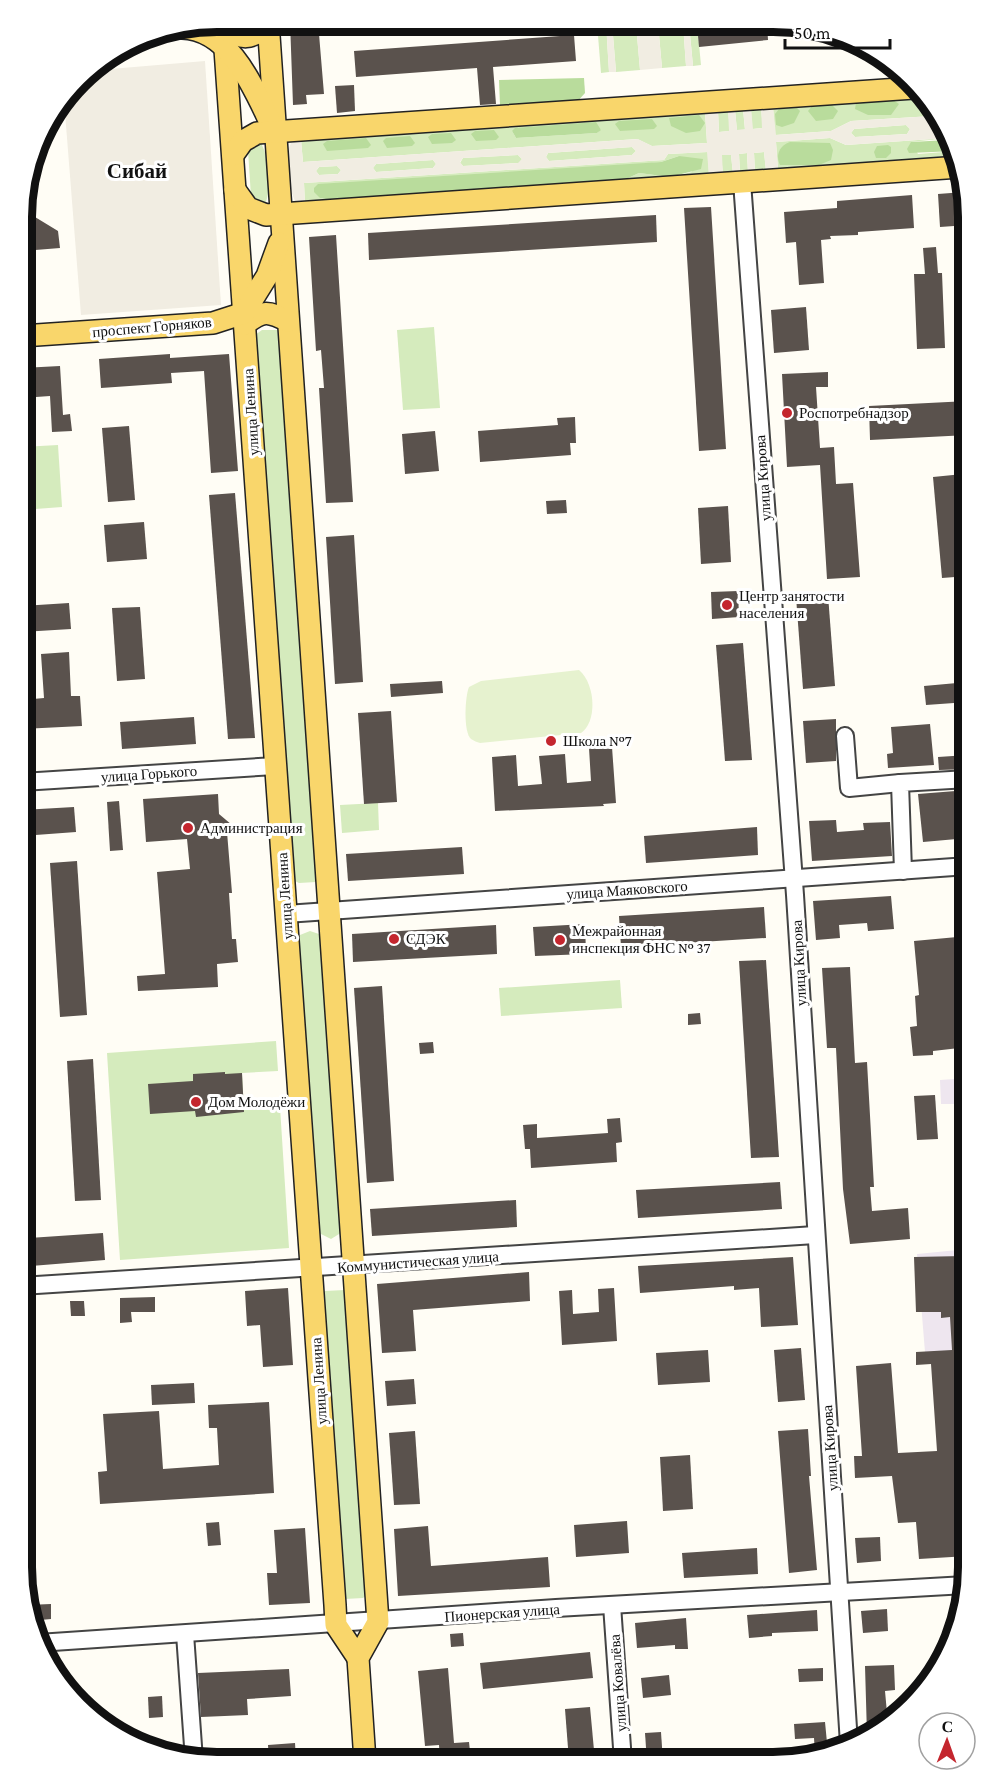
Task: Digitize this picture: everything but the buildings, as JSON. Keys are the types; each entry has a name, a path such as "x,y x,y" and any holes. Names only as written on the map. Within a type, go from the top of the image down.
{"main road":[{"name":"улица Ленина","path":"224,32 336,1625 358,1658 364,1752"},
{"path":"225,32 275,132"},
{"path":"226,32 239,38 255,37 260,32"},
{"path":"269,32 378,1622 358,1658"},
{"path":"233,155 243,141 257,133 906,89"},
{"path":"235,190 248,208 266,215 951,168"},
{"path":"244,319 267,276 279,247 281,214"},
{"name":"проспект Горняков","path":"32,335 213,323 272,313 288,321"}],"street":[{"name":"улица Кирова","path":"742,182 794,878 848,1735"},
{"path":"845,736 849,788 958,779"},
{"name":"улица Горького","path":"32,781 275,766"},
{"path":"900,783 903,871"},
{"name":"улица Маяковского","path":"286,914 958,867"},
{"name":"Коммунистическая улица","path":"32,1285 815,1235"},
{"name":"Пионерская улица","path":"48,1642 612,1605 956,1586"},
{"name":"улица Ковалёва","path":"612,1605 622,1752"},
{"path":"184,1634 193,1750"}],"shaded area":[{"path":"607,32 613,32 616,72 609,72"},
{"path":"637,32 659,32 662,68 640,70"},
{"path":"684,32 690,32 693,66 686,66"},
{"path":"205,61 221,305 81,315 65,111 86,86 105,69"},
{"path":"773,107 776,135 831,131 851,121 927,116 940,139 846,145 830,138 776,142 778,170 766,171 764,152 754,153 755,172 748,173 747,153 739,154 740,173 733,174 731,155 722,155 723,175 709,176 707,152 668,154 664,160 304,183 305,204 295,201 291,191 288,150 291,143 301,140 303,162 638,139 652,146 707,143 705,112 718,111 719,132 729,131 728,110 735,110 737,130 745,129 743,109 751,109 753,129 762,128 761,108","holes":["906,125 910,129 907,134 855,137 851,133 854,129","632,147 636,151 632,155 549,161 546,157 548,153","518,155 522,159 518,163 463,166 460,162 463,158","433,160 436,164 433,168 376,172 373,168 376,164","337,166 341,170 338,174 319,175 316,171 319,167"]},
{"path":"957,1079 957,1104 941,1104 940,1080"},
{"path":"957,1250 957,1396 953,1351 925,1352 917,1254"}],"green space":[{"path":"598,32 607,32 609,72 601,73"},
{"path":"613,32 637,32 640,70 616,72"},
{"path":"659,32 684,32 686,66 662,68"},
{"path":"690,32 698,32 701,65 693,66"},
{"path":"584,78 585,93 577,102 500,105 499,80"},
{"path":"913,96 927,116 851,121 831,131 775,135 773,107"},
{"path":"893,100 899,104 891,115 868,115 855,109 856,103"},
{"path":"832,105 838,111 833,119 816,121 808,111 812,106"},
{"path":"796,107 800,111 794,123 782,127 776,125 775,114 779,109"},
{"path":"761,108 763,128 752,129 751,109"},
{"path":"743,109 745,130 737,131 735,110"},
{"path":"728,110 730,131 719,132 718,111"},
{"path":"705,112 707,143 652,146 637,139 303,162 301,140","holes":["601,129 597,133 516,138 512,131"]},
{"path":"699,115 705,123 700,131 686,133 671,126 669,118"},
{"path":"652,119 657,126 654,129 620,131 615,124 619,121"},
{"path":"596,122 601,130 597,133 516,138 512,131 515,128"},
{"path":"906,125 910,129 907,134 855,137 851,133 854,129"},
{"path":"494,130 499,137 496,140 476,141 471,134 475,131"},
{"path":"451,133 456,140 452,143 432,144 428,137 432,134"},
{"path":"410,136 415,143 412,146 387,148 383,141 386,138"},
{"path":"366,138 371,145 368,148 327,151 323,144 327,141"},
{"path":"830,138 846,145 940,139 911,142 918,154 946,152 948,159 778,170 776,142"},
{"path":"940,140 945,151 909,153 907,149 911,142"},
{"path":"259,142 265,153 269,183 264,205 258,205 251,197 248,150"},
{"path":"790,142 830,143 833,150 831,160 819,165 780,165 779,151"},
{"path":"877,146 891,147 891,153 886,158 876,158 874,152"},
{"path":"632,147 636,151 632,155 549,161 546,157 548,153"},
{"path":"708,152 709,176 305,204 304,183 664,160 668,154","holes":["679,156 692,172 670,177 639,173 626,179 332,200 320,198 661,162"]},
{"path":"764,152 766,171 755,172 754,153"},
{"path":"747,153 748,173 740,173 739,154"},
{"path":"518,155 522,159 519,163 463,166 460,163 463,158"},
{"path":"721,155 731,155 733,174 723,175"},
{"path":"679,156 703,159 701,169 670,177 639,173 626,179 332,200 320,198 314,192 318,184 661,162"},
{"path":"433,160 436,164 433,168 376,172 373,168 376,164"},
{"path":"337,166 341,170 338,174 319,175 316,171 319,167"},
{"path":"434,327 440,408 403,410 397,330"},
{"path":"262,330 277,330 283,333 320,878 316,882 299,883 293,880 255,335"},
{"path":"58,445 62,507 32,509 32,446"},
{"path":"579,670 588,684 592,702 590,720 581,733 480,743 468,735 466,698 469,687 481,681"},
{"path":"378,803 379,830 342,833 340,805"},
{"path":"310,931 319,934 324,940 344,1231 331,1239 315,1231 295,943 300,935"},
{"path":"620,980 622,1008 501,1016 499,988"},
{"path":"276,1041 278,1071 242,1073 244,1110 280,1107 289,1248 120,1260 107,1053"},
{"path":"345,1290 368,1594 363,1598 345,1599 341,1594 322,1294 325,1291"}],"place":[{"name":"Роспотребнадзор","path":"787,413"},
{"name":"Центр занятости населения","path":"727,605"},
{"name":"Школа №7","path":"551,741"},
{"name":"Администрация","path":"188,828"},
{"name":"СДЭК","path":"394,939"},
{"name":"Межрайонная инспекция ФНС № 37","path":"560,940"},
{"name":"Дом Молодёжи","path":"196,1102"}],"district":[{"name":"Сибай","path":"137,171"}]}
